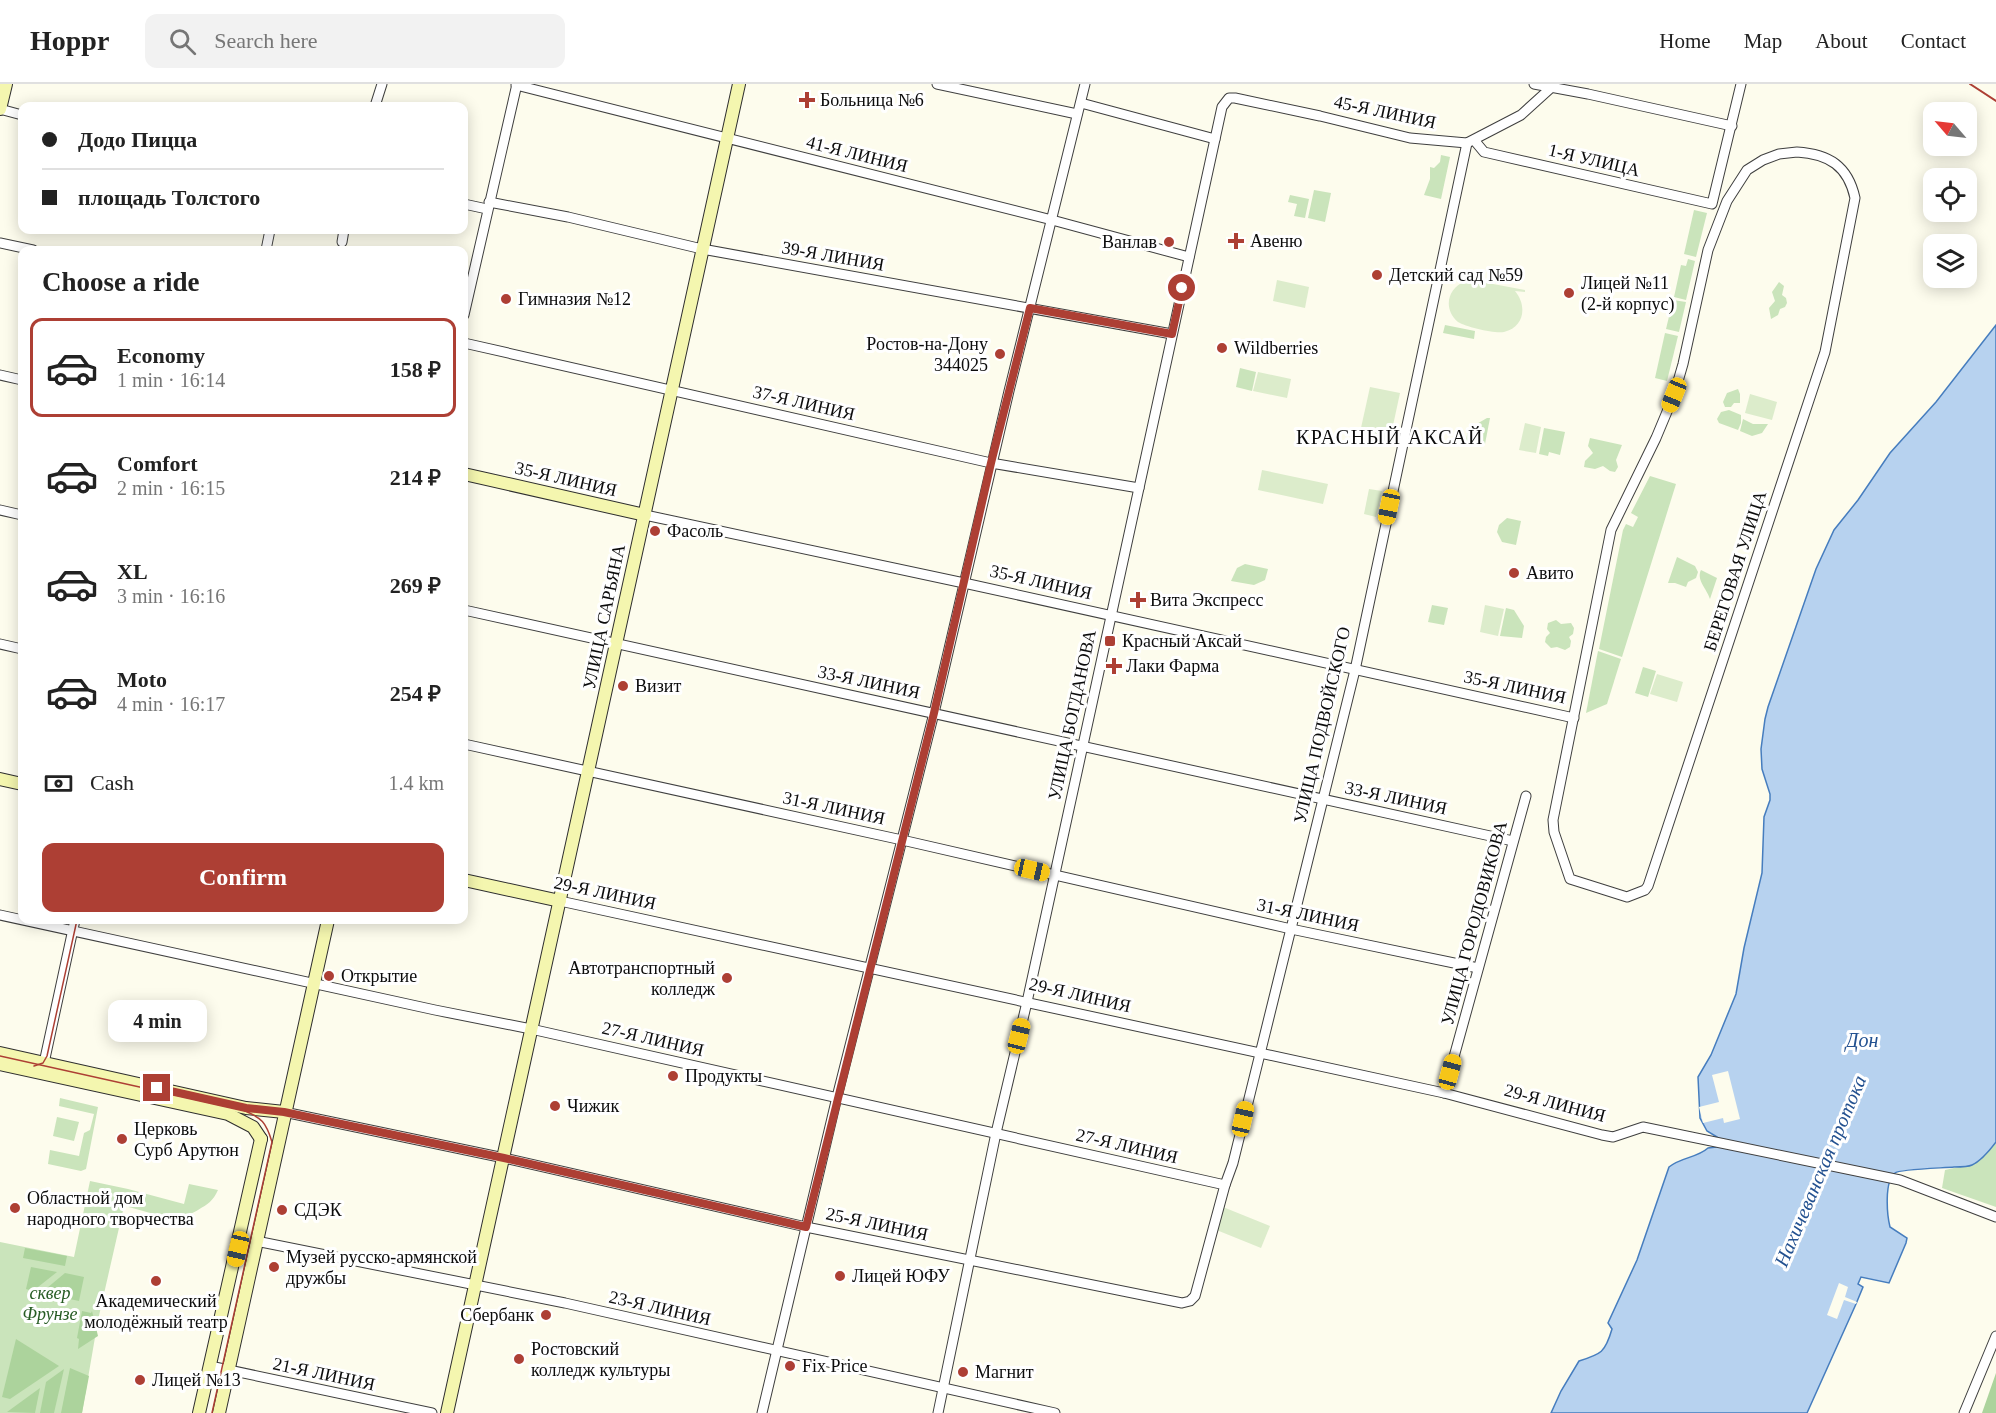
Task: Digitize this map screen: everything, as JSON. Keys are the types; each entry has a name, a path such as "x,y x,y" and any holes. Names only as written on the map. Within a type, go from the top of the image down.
{"main road":[{"path":"0,109 6,84"},
{"name":"УЛИЦА САРЬЯНА","path":"447,1413 739,84"},
{"name":"35-Я ЛИНИЯ","path":"468,475 645,515"},
{"path":"0,779 18,783"},
{"name":"29-Я ЛИНИЯ","path":"468,881 560,901"},
{"path":"219,1413 327,924"},
{"path":"0,1053 246,1108 284,1112"},
{"path":"0,1064 228,1114 253,1127 261,1139"},
{"path":"199,1413 261,1139 273,1130 284,1112"}],"street":[{"path":"376,102 382,84"},
{"path":"937,84 1077,114"},
{"path":"1534,84 1589,89 1732,126 1741,84"},
{"path":"468,297 517,85"},
{"name":"41-Я ЛИНИЯ","path":"517,85 1052,220 1189,257"},
{"path":"762,1413 837,1097 934,713 991,463 1081,103 1083,85"},
{"path":"1471,142 1521,115 1552,86"},
{"name":"45-Я ЛИНИЯ","path":"1222,107 1229,98 1235,98 1410,138 1471,142"},
{"path":"1081,103 1215,139"},
{"name":"УЛИЦА БОГДАНОВА","path":"938,1413 996,1133 1027,1002 1222,107"},
{"path":"0,109 18,114"},
{"name":"1-Я УЛИЦА","path":"1471,142 1484,152 1712,204 1732,126"},
{"name":"УЛИЦА ПОДВОЙСКОГО","path":"1182,1303 1190,1301 1195,1296 1224,1185 1233,1163 1355,670 1471,142"},
{"name":"БЕРЕГОВАЯ УЛИЦА","path":"1797,152 1812,153 1828,159 1841,168 1851,183 1855,198 1825,352 1647,889 1634,896 1627,897 1570,879 1554,832 1553,820 1574,718 1611,530 1656,438 1674,395 1708,250 1719,220 1738,181 1747,170 1763,160 1779,154 1797,152"},
{"name":"39-Я ЛИНИЯ","path":"468,204 568,217 702,249 1172,334"},
{"path":"342,242 343,234"},
{"path":"0,243 18,247"},
{"name":"37-Я ЛИНИЯ","path":"468,344 991,463 1139,488"},
{"path":"0,375 18,379"},
{"path":"0,510 18,514"},
{"name":"35-Я ЛИНИЯ","path":"645,515 1574,718"},
{"name":"33-Я ЛИНИЯ","path":"468,611 1514,841"},
{"path":"0,644 18,648"},
{"name":"31-Я ЛИНИЯ","path":"468,745 1054,874 1291,929 1478,968"},
{"name":"УЛИЦА ГОРОДОВИКОВА","path":"1444,1093 1526,796"},
{"name":"29-Я ЛИНИЯ","path":"560,901 1444,1093 1613,1137 1643,1127 1900,1180 1996,1217"},
{"name":"27-Я ЛИНИЯ","path":"0,915 18,919"},
{"name":"27-Я ЛИНИЯ","path":"44,924 531,1029 1224,1185"},
{"path":"44,1063 74,924"},
{"name":"25-Я ЛИНИЯ","path":"284,1112 504,1158 806,1227 1182,1303"},
{"name":"23-Я ЛИНИЯ","path":"256,1241 475,1284 1055,1413"},
{"path":"1964,1413 1996,1336"},
{"name":"21-Я ЛИНИЯ","path":"210,1366 432,1413"}],"green space":[{"path":"1441,155 1450,157 1441,199 1424,195 1430,179 1430,167 1434,168 1440,162"},
{"path":"1314,190 1331,193 1325,222 1308,218"},
{"path":"1290,195 1309,199 1305,218 1294,216 1297,204 1288,202"},
{"path":"1694,210 1707,213 1696,257 1684,254"},
{"path":"1688,259 1695,261 1686,300 1674,297 1681,265 1686,266"},
{"path":"1461,278 1525,290 1525,292 1515,291 1522,309 1520,321 1504,332 1481,330 1458,322 1450,311 1449,300 1454,289 1465,281"},
{"path":"1277,280 1309,287 1305,308 1273,301"},
{"path":"1779,282 1784,286 1782,295 1786,298 1787,303 1780,309 1778,315 1771,319 1769,308 1775,301 1772,292"},
{"path":"1673,300 1686,302 1679,332 1666,329"},
{"path":"1445,325 1475,331 1474,339 1443,333"},
{"path":"1665,333 1678,336 1667,381 1655,378"},
{"path":"1240,368 1256,372 1252,391 1236,387"},
{"path":"1258,372 1291,379 1287,398 1253,391"},
{"path":"1370,387 1400,393 1389,444 1359,437"},
{"path":"1738,389 1740,403 1725,407 1723,402 1727,393"},
{"path":"1750,394 1777,402 1772,420 1745,413"},
{"path":"1729,410 1741,415 1738,430 1719,423 1717,419 1721,412"},
{"path":"1490,418 1485,444 1466,441 1468,429"},
{"path":"1743,419 1753,424 1768,424 1762,433 1752,436 1740,431"},
{"path":"1525,423 1541,427 1536,453 1519,450"},
{"path":"1544,428 1565,432 1560,455 1549,452 1548,456 1539,454"},
{"path":"1590,438 1622,445 1616,460 1618,467 1615,472 1603,466 1595,469 1584,467 1585,461 1593,453 1588,446"},
{"path":"1262,470 1328,484 1323,504 1258,490"},
{"path":"1650,476 1676,484 1622,657 1599,649 1623,530 1626,524 1633,527 1638,517 1631,513"},
{"path":"1369,489 1382,491 1376,517 1364,514"},
{"path":"1507,518 1521,521 1516,545 1502,542 1497,532 1499,525"},
{"path":"1677,557 1695,566 1698,572 1696,578 1688,582 1686,587 1668,583"},
{"path":"1245,564 1268,569 1265,580 1254,585 1231,581 1237,568"},
{"path":"1701,570 1717,578 1710,599 1701,581"},
{"path":"1432,605 1448,608 1444,625 1428,622"},
{"path":"1485,605 1504,609 1498,636 1480,632"},
{"path":"1506,608 1514,610 1524,626 1522,638 1500,636"},
{"path":"1556,620 1561,624 1571,623 1574,628 1573,634 1569,637 1570,647 1565,650 1557,647 1551,648 1545,642 1550,633 1547,629 1548,623"},
{"path":"1598,651 1621,659 1607,704 1586,713"},
{"path":"1643,667 1656,671 1648,697 1635,693"},
{"path":"1657,674 1683,682 1677,702 1650,694"},
{"path":"60,1098 98,1107 86,1169 81,1171 48,1164 50,1150 79,1156 84,1133 90,1130 94,1114 59,1106"},
{"path":"57,1117 79,1122 74,1141 53,1136"},
{"path":"1996,1143 1996,1207 1942,1188 1945,1170 1972,1164"},
{"name":"сквер Фрунзе","path":"90,1181 184,1204 189,1184 218,1190 205,1206 180,1217 161,1216 124,1206 98,1320 82,1413 0,1413 0,1242 74,1257"},
{"path":"1223,1207 1270,1226 1261,1248 1214,1229"},
{"path":"25,1248 67,1256 65,1266 23,1258"},
{"path":"31,1267 57,1272 33,1291 26,1289"},
{"path":"65,1273 84,1277 79,1301 41,1293"},
{"path":"82,1311 91,1313 92,1311 98,1336 78,1349 79,1339 77,1338"},
{"path":"16,1339 59,1366 10,1399 2,1397"},
{"path":"70,1368 89,1376 82,1413 61,1413"},
{"path":"64,1369 54,1413 40,1413 46,1382"},
{"path":"1996,1373 1996,1413 1982,1413"},
{"path":"40,1388 35,1413 7,1412"}],"water":[{"name":"Дон","path":"1996,325 1996,1142 1982,1158 1970,1166 1905,1171 1895,1173 1892,1177 1887,1198 1890,1227 1907,1238 1906,1243 1889,1283 1861,1277 1858,1284 1863,1287 1807,1413 1551,1413 1579,1361 1597,1354 1607,1343 1612,1329 1608,1323 1637,1260 1669,1167 1708,1148 1716,1147 1717,1137 1707,1131 1700,1118 1698,1077 1711,1055 1736,994 1744,948 1762,873 1764,817 1770,800 1762,769 1761,749 1765,719 1816,569 1834,530 1890,453 1936,402"}],"pier":[{"path":"1728,1071 1740,1119 1724,1123 1723,1118 1703,1123 1699,1107 1719,1102 1712,1075"},
{"path":"1839,1283 1848,1287 1845,1297 1857,1302 1856,1304 1844,1300 1837,1319 1827,1315"}],"tram line":[{"path":"34,1066 43,1063 47,1056 76,924"},
{"path":"0,1056 243,1110 259,1118 268,1130 272,1142 212,1413"}],"railway":[{"path":"1970,84 1996,101"}],"place":[{"name":"Больница №6","path":"807,100"},
{"name":"Авеню","path":"1236,241"},
{"name":"Ванлав","path":"1169,242"},
{"name":"Детский сад №59","path":"1377,275"},
{"name":"Лицей №11 (2-й корпус)","path":"1569,293"},
{"name":"Гимназия №12","path":"506,299"},
{"name":"Wildberries","path":"1222,348"},
{"name":"Ростов-на-Дону 344025","path":"1000,354"},
{"name":"Фасоль","path":"655,531"},
{"name":"Авито","path":"1514,573"},
{"name":"Вита Экспресс","path":"1138,600"},
{"name":"Красный Аксай","path":"1110,641"},
{"name":"Лаки Фарма","path":"1114,666"},
{"name":"Визит","path":"623,686"},
{"name":"Открытие","path":"329,976"},
{"name":"Автотранспортный колледж","path":"727,978"},
{"name":"Продукты","path":"673,1076"},
{"name":"Чижик","path":"555,1106"},
{"name":"Церковь Сурб Арутюн","path":"122,1139"},
{"name":"Областной дом народного творчества","path":"15,1208"},
{"name":"СДЭК","path":"282,1210"},
{"name":"Музей русско-армянской дружбы","path":"274,1267"},
{"name":"Лицей ЮФУ","path":"840,1276"},
{"name":"Академический молодёжный театр","path":"156,1281"},
{"name":"Сбербанк","path":"546,1315"},
{"name":"Ростовский колледж культуры","path":"519,1359"},
{"name":"Fix Price","path":"790,1366"},
{"name":"Магнит","path":"963,1372"},
{"name":"Лицей №13","path":"140,1380"}],"district":[{"name":"КРАСНЫЙ АКСАЙ","path":"1390,437"}],"route":[{"path":"157,1088 246,1108 284,1112 504,1158 806,1227 934,713 991,463 1030,308 1172,334 1182,288"}],"water label":[{"name":"Нахичеванская протока","path":"1820,1171"}]}
